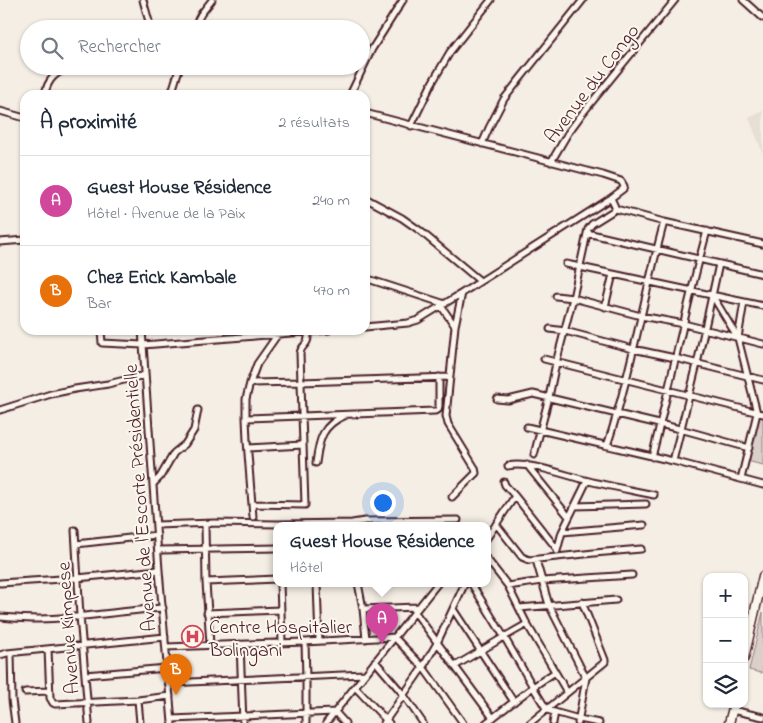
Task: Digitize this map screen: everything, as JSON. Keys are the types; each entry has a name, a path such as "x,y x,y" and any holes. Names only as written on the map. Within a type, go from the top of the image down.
{"main road":[{"path":"748,641 763,576"},
{"path":"729,723 733,708"}],"street":[{"path":"143,0 149,20"},
{"path":"198,20 212,0"},
{"path":"370,53 403,0"},
{"path":"412,126 432,82 450,52 491,0"},
{"path":"482,144 504,99 583,0"},
{"name":"Avenue du Congo","path":"551,162 582,114 675,0"},
{"path":"743,0 763,18"},
{"path":"46,90 47,85 54,75"},
{"path":"173,90 177,75"},
{"path":"352,90 360,75"},
{"path":"0,111 20,117"},
{"path":"370,114 603,175 621,181 624,186 623,190 612,198 418,320 408,323 370,327"},
{"path":"612,198 616,209"},
{"path":"370,201 402,218 419,230 480,281"},
{"path":"534,455 550,397 556,363 588,233 592,224 616,209 664,222 763,244"},
{"path":"607,446 618,414 648,281 664,222"},
{"path":"652,456 706,231"},
{"path":"588,233 763,274"},
{"path":"0,242 20,240"},
{"path":"566,264 763,306"},
{"path":"673,462 719,264"},
{"path":"606,307 613,274"},
{"path":"370,280 443,305 455,326"},
{"path":"452,498 476,473 475,468 446,420 455,326 462,294"},
{"path":"712,295 738,338 760,414 741,479"},
{"path":"556,296 573,298 763,344"},
{"path":"738,338 744,302"},
{"path":"550,329 565,331 763,380"},
{"path":"101,335 102,343 143,345 266,335"},
{"name":"Avenue de l'Escorte Présidentielle","path":"142,335 172,721"},
{"path":"253,517 246,404 250,383 257,364 277,335"},
{"path":"252,504 305,505 300,353 301,349 308,342 309,335"},
{"path":"544,359 760,414"},
{"path":"0,410 51,394 145,375"},
{"path":"246,418 438,410 439,377"},
{"path":"250,383 450,378"},
{"path":"497,399 508,400 533,394 550,397 749,448"},
{"path":"153,484 160,477 174,453 185,444 194,430 198,410"},
{"path":"316,463 319,442 325,430 336,420 349,413"},
{"path":"527,426 763,485"},
{"path":"248,448 303,445"},
{"path":"508,466 515,464 526,465 587,481 654,495"},
{"path":"526,465 569,517"},
{"path":"557,557 557,549 562,532 587,481"},
{"path":"504,482 557,549"},
{"path":"491,532 515,496"},
{"path":"575,506 646,504"},
{"path":"360,522 458,520"},
{"path":"205,524 210,645"},
{"path":"496,524 526,560 641,549"},
{"path":"156,525 273,525"},
{"path":"562,532 644,525"},
{"name":"Avenue Kimpese","path":"75,530 89,723"},
{"path":"76,544 157,535"},
{"path":"158,550 273,548"},
{"path":"536,560 549,605 586,678 578,721"},
{"path":"491,564 508,586 527,624 567,692"},
{"path":"0,583 159,570"},
{"path":"508,586 542,581 632,575"},
{"path":"206,582 273,579"},
{"path":"280,587 282,642"},
{"path":"317,587 319,641"},
{"path":"359,587 366,639"},
{"path":"326,723 435,587"},
{"path":"355,687 387,722 403,694 423,667 463,587"},
{"path":"473,587 547,710 578,721 599,723"},
{"path":"519,608 616,600"},
{"path":"530,723 605,661 582,602"},
{"path":"0,618 38,619 163,608"},
{"path":"362,609 416,609"},
{"path":"416,609 437,642 493,718"},
{"path":"453,609 514,702"},
{"path":"208,613 281,610"},
{"path":"456,666 527,624"},
{"path":"0,655 165,637"},
{"path":"166,647 394,637"},
{"path":"394,637 423,667 463,723"},
{"path":"305,642 306,723"},
{"path":"240,644 243,723"},
{"path":"48,650 51,701 55,704 138,700 170,696"},
{"path":"11,653 12,700 15,723"},
{"path":"375,661 403,694 423,723"},
{"path":"85,675 167,668"},
{"path":"486,723 555,672"},
{"path":"168,683 365,674"},
{"path":"25,692 50,691"},
{"path":"138,700 140,723"},
{"path":"736,708 763,717"},
{"path":"172,721 334,712 346,723"},
{"path":"553,723 556,712"}],"shaded area":[{"path":"763,111 763,154 749,118"},
{"path":"759,415 763,417 763,465 747,461"},
{"path":"763,612 763,672 761,673 749,670"}],"place":[{"name":"Centre Hospitalier Bolingani","path":"193,637"},
{"name":"Guest House Résidence","path":"382,644"},
{"name":"Chez Erick Kambale","path":"176,695"}]}
